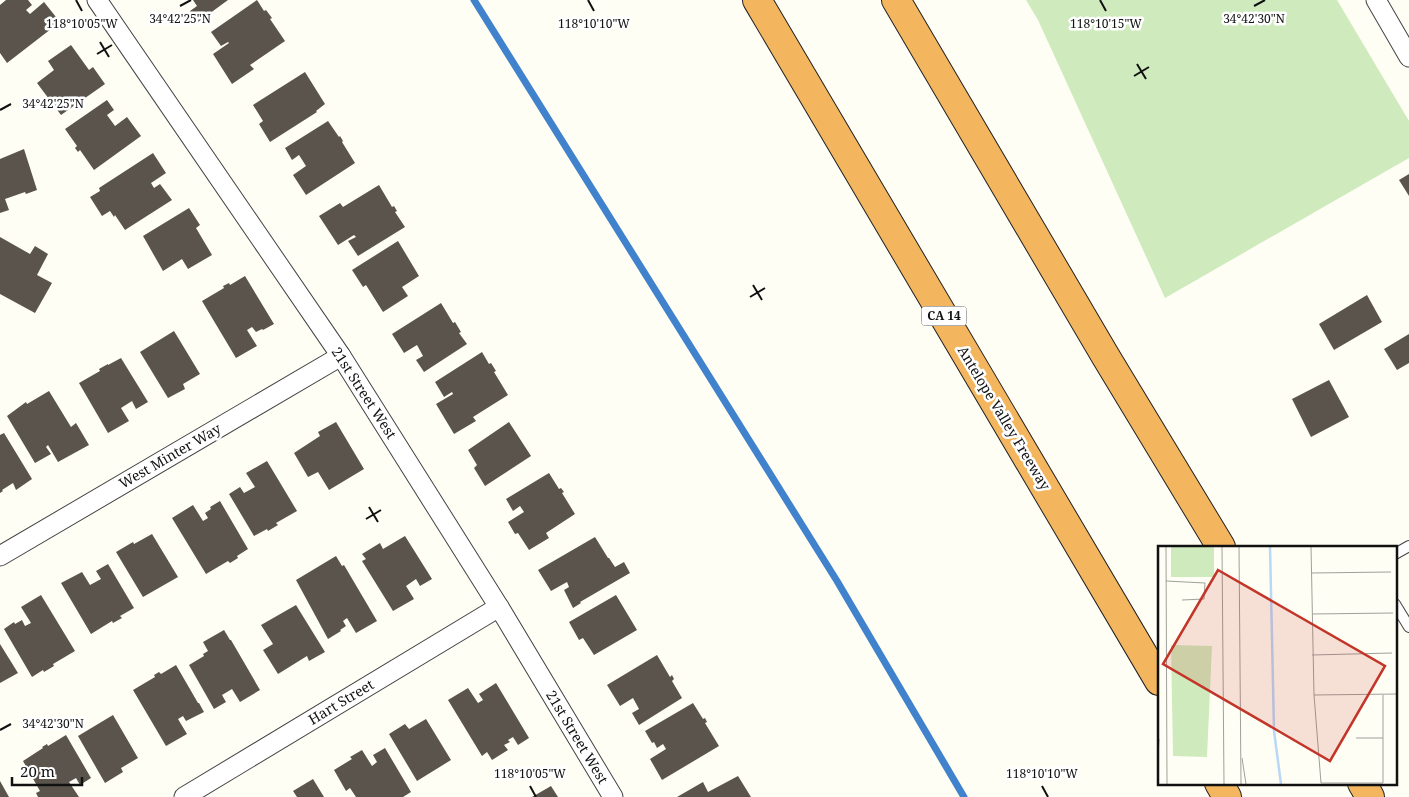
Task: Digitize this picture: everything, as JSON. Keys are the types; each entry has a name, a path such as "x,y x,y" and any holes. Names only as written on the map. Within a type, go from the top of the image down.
{"highway":[{"name":"Antelope Valley Freeway","path":"757,0 1158,678"},
{"path":"896,0 1106,358 1220,546"},
{"path":"1220,784 1227,797"},
{"path":"1363,784 1370,797"}],"street":[{"name":"21st Street West","path":"97,0 341,356 499,607 612,797"},
{"path":"1376,0 1409,57"},
{"name":"West Minter Way","path":"0,556 341,356"},
{"name":"Hart Street","path":"184,797 499,607"}],"lane":[{"path":"1396,553 1409,546"},
{"path":"1396,606 1409,627"}],"green space":[{"path":"1026,0 1337,0 1409,121 1409,158 1165,298 1038,20"}],"building":[{"path":"6,0 28,0 32,5 26,10 30,14 44,2 60,22 7,63 0,53 0,5"},
{"path":"193,0 228,0 198,22 190,11 197,6"},
{"path":"257,0 264,11 266,10 272,18 270,19 285,41 250,65 254,69 232,84 213,54 229,43 221,46 211,32"},
{"path":"71,45 89,70 93,67 105,84 61,115 37,83 54,70 48,61"},
{"path":"305,72 325,104 317,112 270,142 259,124 263,121 253,105"},
{"path":"107,100 114,110 107,115 115,126 127,117 141,136 94,170 80,150 78,152 75,148 77,146 65,129"},
{"path":"328,121 340,136 355,163 306,195 293,175 306,166 299,155 292,160 285,148"},
{"path":"24,149 37,190 5,199 9,210 0,213 0,159"},
{"path":"153,153 166,173 151,183 154,188 160,184 172,200 125,230 110,211 102,216 90,197 100,191 99,188"},
{"path":"1409,174 1409,196 1399,180"},
{"path":"379,185 392,207 394,206 397,211 395,212 405,227 358,256 348,241 356,237 354,235 338,245 319,216 340,203 343,207"},
{"path":"189,208 200,225 196,228 212,255 188,269 182,259 163,271 143,236"},
{"path":"0,237 30,254 35,246 48,254 37,275 52,283 35,313 0,294"},
{"path":"398,241 419,276 402,287 408,296 383,312 366,285 363,287 352,270"},
{"path":"245,276 274,324 256,332 252,327 247,330 257,346 236,358 202,301 224,288 223,286 229,283 230,285"},
{"path":"1367,295 1382,322 1334,350 1319,324"},
{"path":"441,303 453,323 455,322 461,332 459,333 467,344 424,372 416,360 423,356 417,345 404,353 392,334"},
{"path":"174,331 200,374 183,384 185,389 168,398 140,352"},
{"path":"1409,334 1409,363 1397,370 1384,349"},
{"path":"482,352 496,371 494,372 508,395 473,417 476,421 454,434 436,404 453,394 452,392 444,397 435,382"},
{"path":"121,358 148,402 136,409 132,401 121,408 129,421 108,433 79,383 100,371 99,369"},
{"path":"1329,380 1349,417 1311,437 1292,399"},
{"path":"49,391 71,427 76,423 89,445 58,462 48,445 46,447 51,454 35,463 7,416 26,402 27,404"},
{"path":"336,422 364,469 329,490 318,472 308,477 294,453 320,436 318,432"},
{"path":"509,422 531,456 485,486 474,468 477,465 468,450"},
{"path":"4,433 32,479 16,490 13,483 0,493 0,435"},
{"path":"267,461 297,511 276,523 278,525 268,531 267,529 254,536 229,494 240,487 244,493 255,487 246,473"},
{"path":"549,473 559,489 561,488 564,492 562,493 575,514 546,533 549,538 529,550 518,533 515,534 508,522 524,512 520,506 513,511 506,499"},
{"path":"220,501 248,549 230,563 228,561 206,574 172,518 193,505 203,521 208,518 205,513 211,509 210,507"},
{"path":"152,534 178,577 143,597 116,552"},
{"path":"405,536 432,579 420,586 416,579 406,586 414,599 393,611 362,561 366,559 362,554 380,543 383,549"},
{"path":"595,537 615,567 624,562 630,573 573,608 564,590 569,587 567,582 551,591 538,570"},
{"path":"336,556 342,566 344,565 377,621 356,633 347,618 343,621 346,626 328,639 296,580"},
{"path":"108,564 134,608 120,616 122,618 113,623 112,621 91,634 61,583 82,572 90,585 101,579 96,571"},
{"path":"41,595 75,651 53,664 54,666 32,677 4,629 14,622 15,624 22,620 25,626 31,623 21,607"},
{"path":"616,595 637,630 594,655 583,638 579,640 569,622"},
{"path":"296,605 325,652 309,661 307,656 278,674 263,650 273,644 261,625"},
{"path":"224,630 260,690 240,702 232,689 222,695 226,702 214,709 189,665 204,656 203,654 208,651 203,642"},
{"path":"0,644 18,673 0,683"},
{"path":"657,655 670,677 672,675 674,679 672,681 682,698 639,725 632,713 639,709 633,698 620,706 607,685"},
{"path":"176,665 204,712 186,721 183,716 178,719 187,734 166,746 133,690 155,677 154,675 159,672 161,674"},
{"path":"496,683 529,738 518,745 513,737 508,740 510,742 504,745 508,750 492,760 487,752 482,756 448,700 468,688 478,703 483,700 479,694"},
{"path":"693,703 703,719 705,718 707,722 705,723 719,746 662,780 650,759 666,749 663,744 657,748 645,731"},
{"path":"113,715 138,758 121,768 123,772 105,783 78,736"},
{"path":"426,719 451,760 417,781 389,734 405,724 409,729"},
{"path":"66,735 91,778 80,785 76,778 69,782 79,797 38,797 36,793 40,791 23,761 42,747 47,744 48,746"},
{"path":"385,748 411,792 403,797 356,797 350,788 346,791 334,770 352,759 350,757 362,750 372,766 377,762 373,755"},
{"path":"738,776 751,797 677,797 703,782 708,792"},
{"path":"313,779 324,797 297,797 293,791"},
{"path":"0,781 9,797 0,797"},
{"path":"551,786 558,797 532,797"}],"waterway":[{"path":"474,0 837,581 964,797"}]}
